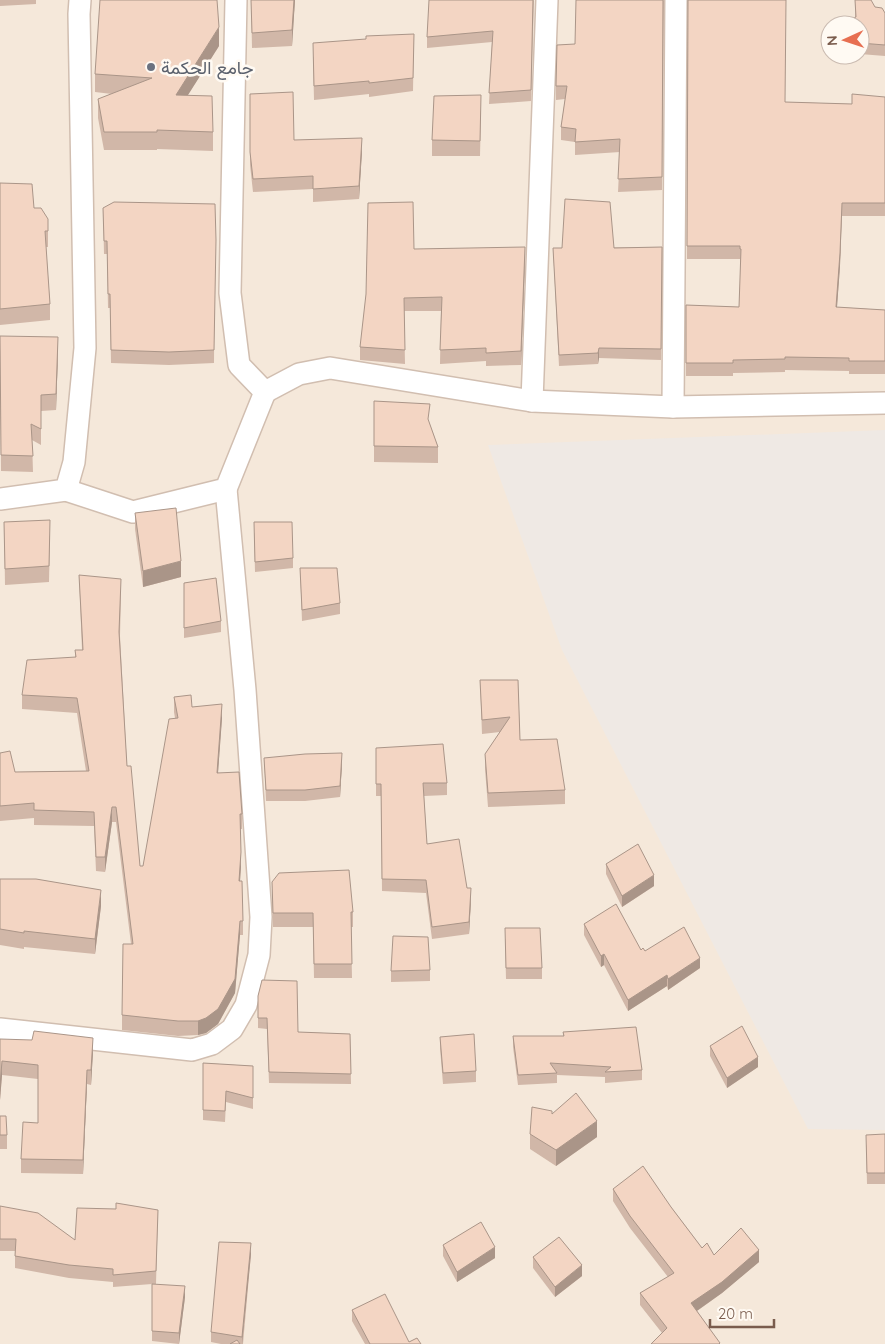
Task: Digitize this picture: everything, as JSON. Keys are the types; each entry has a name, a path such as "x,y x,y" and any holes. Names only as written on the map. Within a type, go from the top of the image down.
{"street":[{"path":"66,490 74,462 85,348 80,0"},
{"path":"236,0 230,293 239,364 265,392"},
{"path":"532,401 547,0"},
{"path":"673,407 676,0"},
{"path":"0,1029 192,1050 212,1044 232,1029 246,1004 259,955 261,917 245,690 226,489 265,392 299,374 330,368 532,401 673,407 885,403"},
{"path":"0,499 66,490 133,512 226,489"}],"shaded area":[{"path":"0,0 885,0 885,1344 0,1344"},
{"path":"885,430 885,1130 808,1129 562,650 488,445"}],"building":[{"name":"جامع الحكمة","path":"100,0 217,0 219,27 176,95 212,96 213,132 157,130 157,132 104,132 98,99 152,78 95,74"},
{"path":"251,0 294,0 292,30 252,33"},
{"path":"429,0 533,0 531,90 489,93 493,31 427,37"},
{"path":"576,0 663,0 662,177 618,179 620,139 575,142 576,129 561,127 567,86 556,86 557,45 575,44"},
{"path":"688,0 786,0 785,102 852,104 852,94 885,97 885,203 842,203 836,307 885,310 885,361 849,361 849,358 785,357 785,359 733,360 733,363 686,363 686,305 739,307 741,249 740,246 687,246"},
{"path":"855,0 871,0 875,7 882,8 885,13 885,45 870,44 870,15 856,15"},
{"path":"414,34 413,78 314,86 313,43 366,39 366,36"},
{"path":"293,92 294,140 362,138 359,186 313,189 313,176 253,179 250,152 250,94"},
{"path":"481,95 480,141 432,140 434,96"},
{"path":"0,183 32,184 34,208 41,208 48,219 48,231 45,231 50,304 0,309"},
{"path":"565,199 610,202 614,248 662,247 661,349 599,348 598,353 559,355 553,248 562,248"},
{"path":"114,202 215,204 214,350 169,352 111,350 110,294 108,294 107,241 104,241 103,208"},
{"path":"413,202 414,249 525,247 521,351 486,353 486,348 440,350 442,297 404,298 405,350 360,347 366,294 368,203"},
{"path":"0,336 58,337 56,394 41,395 41,429 31,424 33,456 1,455"},
{"path":"374,401 430,404 428,419 438,447 374,446"},
{"path":"176,508 181,561 143,571 135,513"},
{"path":"50,520 49,566 5,569 4,522"},
{"path":"254,522 292,522 293,558 255,562"},
{"path":"300,568 337,568 340,603 302,610"},
{"path":"79,575 121,579 119,632 127,766 131,766 140,866 143,866 169,719 178,718 174,697 191,695 192,707 222,704 217,773 239,772 242,814 240,814 241,852 239,881 242,881 243,921 240,921 235,979 218,1009 206,1018 198,1021 178,1021 122,1015 123,944 133,944 116,807 112,807 105,857 96,857 94,812 34,810 34,803 0,806 0,753 10,751 15,772 89,771 77,698 22,695 27,660 76,657 75,650 83,650"},
{"path":"216,578 221,621 184,628 184,583"},
{"path":"480,680 518,680 520,740 557,739 565,790 488,793 485,754 510,717 482,720"},
{"path":"443,744 447,783 423,783 427,844 459,839 467,888 471,888 469,922 432,927 426,880 382,879 381,784 376,784 376,748"},
{"path":"342,753 340,786 305,790 266,790 264,758"},
{"path":"638,844 654,875 622,896 606,864"},
{"path":"349,870 353,912 351,912 352,964 314,964 313,913 273,913 272,882 279,873"},
{"path":"0,879 36,879 101,890 95,939 0,929"},
{"path":"616,904 641,950 643,948 645,951 684,927 700,958 668,979 667,975 628,1000 604,954 601,956 584,924"},
{"path":"505,928 540,928 542,968 506,968"},
{"path":"393,936 428,937 430,970 391,971"},
{"path":"262,980 297,981 298,1032 350,1034 351,1074 269,1072 267,1018 258,1018 258,996"},
{"path":"742,1026 758,1057 727,1078 710,1046"},
{"path":"636,1027 642,1070 605,1072 611,1067 550,1063 557,1073 518,1075 513,1036 564,1036 563,1032"},
{"path":"34,1031 93,1038 91,1070 87,1070 83,1160 21,1159 23,1122 38,1123 38,1065 2,1061 0,1086 0,1039 32,1040"},
{"path":"474,1034 476,1071 443,1073 440,1037"},
{"path":"203,1063 253,1066 253,1098 226,1091 225,1111 203,1110"},
{"path":"576,1093 597,1121 556,1150 530,1134 532,1107 552,1111 552,1114"},
{"path":"0,1116 6,1116 7,1135 0,1135"},
{"path":"885,1134 885,1173 867,1173 866,1135"},
{"path":"643,1166 702,1248 707,1243 714,1255 741,1228 759,1250 722,1282 691,1303 719,1344 651,1344 667,1328 640,1293 674,1273 630,1216 613,1189"},
{"path":"116,1203 158,1210 156,1271 113,1275 113,1269 69,1265 15,1256 16,1239 0,1239 0,1206 38,1213 75,1240 77,1208 116,1209"},
{"path":"481,1222 495,1247 457,1272 443,1245"},
{"path":"559,1237 582,1265 555,1287 533,1257"},
{"path":"219,1242 251,1243 242,1337 211,1332"},
{"path":"152,1284 185,1286 179,1333 152,1331"},
{"path":"385,1294 409,1342 417,1338 421,1344 370,1344 352,1310"},
{"path":"237,1340 240,1344 230,1344"}],"place":[{"name":"جامع الحكمة","path":"151,67"}]}
